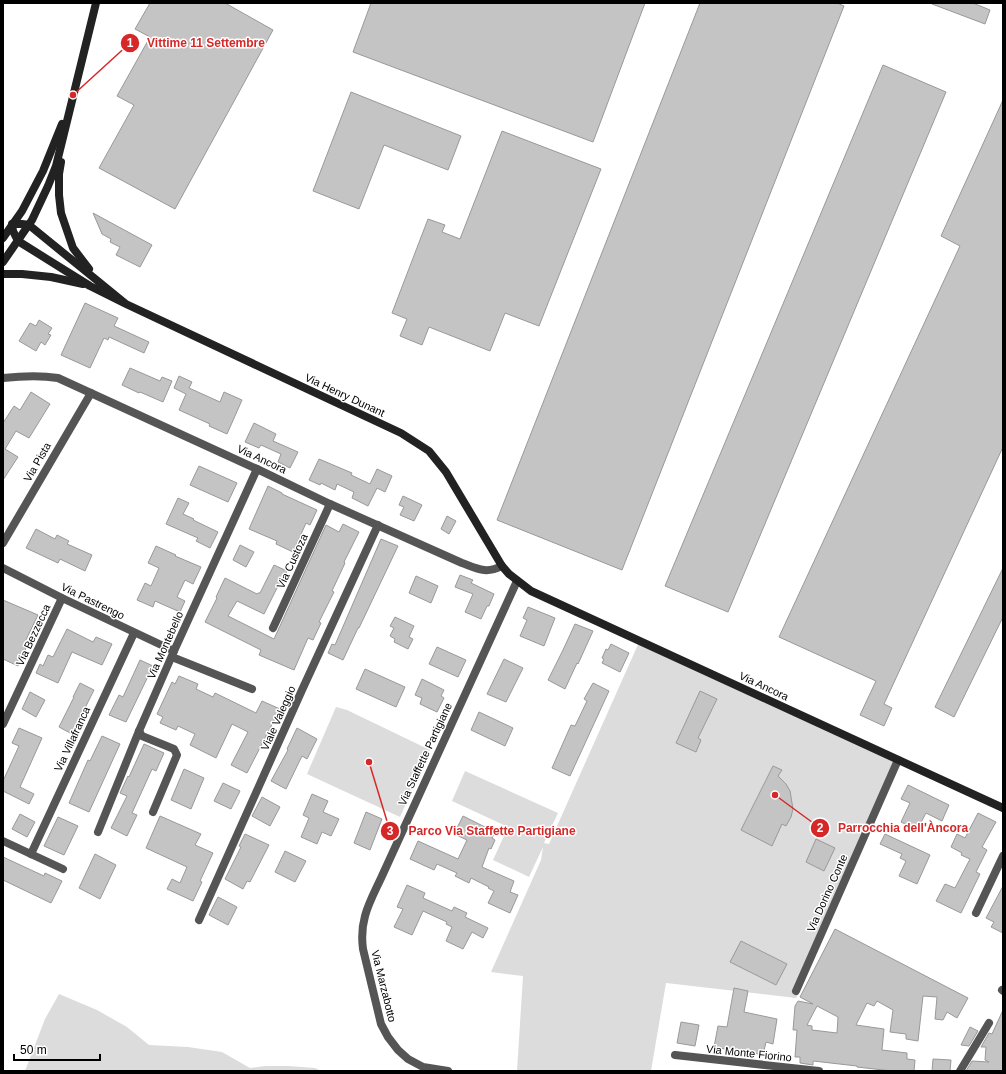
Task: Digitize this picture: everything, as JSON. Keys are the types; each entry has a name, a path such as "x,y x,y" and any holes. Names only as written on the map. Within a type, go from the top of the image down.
{"main road":[{"path":"3,262 32,220 56,166 96,3"},
{"path":"3,238 22,211 43,171 73,97"},
{"path":"73,97 59,174 61,213 73,248 96,279"},
{"path":"12,224 29,225 126,304"},
{"path":"12,224 13,231 18,242 90,286 126,304"},
{"path":"3,274 51,277 90,286"},
{"name":"Via Henry Dunant","path":"126,304 401,433 428,451 446,472 502,566 517,581"},
{"name":"Via Ancora","path":"517,581 532,591 1003,808"}],"street":[{"name":"Via Ancora","path":"5,377 58,378 330,504 462,563 481,570 495,569 502,566"},
{"name":"Via Pista","path":"3,543 91,393"},
{"name":"Via Montebello","path":"98,832 138,731 257,469"},
{"name":"Via Custoza","path":"273,628 330,504"},
{"name":"Viale Valeggio","path":"199,920 378,525"},
{"name":"Via Pastrengo","path":"3,568 173,654 252,689"},
{"name":"Via Staffette Partigiane","path":"362,939 363,922 366,911 517,581"},
{"name":"Via Bezzecca","path":"3,724 62,598"},
{"name":"Via Villafranca","path":"31,854 134,633"},
{"path":"138,731 142,736 174,749 177,755 153,812"},
{"name":"Via Dorino Conte","path":"796,991 898,760"},
{"path":"3,841 63,869"},
{"path":"976,913 1003,856"},
{"name":"Via Marzabotto","path":"362,939 381,1024 388,1037 398,1050 408,1059 423,1067 448,1071"},
{"path":"960,1071 989,1023"},
{"name":"Via Monte Fiorino","path":"676,1056 795,1070 819,1071"}],"shaded area":[{"path":"640,640 899,758 796,998 666,983 651,1071 517,1071 523,976 491,972 541,860 543,847 529,877 493,860 508,827 452,801 465,771 558,813 544,843 549,844"},
{"path":"336,707 347,710 430,750 400,817 307,774"},
{"path":"59,994 97,1010 127,1027 149,1045 188,1047 222,1052 250,1068 265,1066 288,1066 315,1068 321,1071 25,1071 45,1019"}],"building":[{"path":"150,3 225,3 273,30 175,209 99,168 134,105 117,96 150,37 135,29"},
{"path":"371,3 645,3 593,142 353,52"},
{"path":"700,3 837,3 844,6 622,570 497,520"},
{"path":"932,3 973,3 990,10 985,24"},
{"path":"883,65 946,92 728,612 665,586"},
{"path":"351,92 461,136 448,170 384,145 359,209 313,191"},
{"path":"1003,100 1003,447 884,704 892,708 884,726 860,715 876,681 779,637 960,246 941,236"},
{"path":"502,131 601,169 539,326 505,313 490,351 429,327 422,345 400,336 407,319 392,313 428,219 445,225 442,232 460,239"},
{"path":"93,213 152,245 140,267 116,255 120,247 110,242 111,239 102,234"},
{"path":"85,303 118,318 114,326 149,342 144,353 109,337 108,340 104,338 90,368 61,355"},
{"path":"39,320 52,328 48,334 51,335 45,345 41,342 36,351 19,341 30,323 36,326"},
{"path":"130,368 160,381 162,377 172,381 163,402 122,385"},
{"path":"179,376 192,382 189,388 220,402 224,392 242,400 227,434 209,426 210,424 179,410 186,394 174,388"},
{"path":"31,392 50,404 29,438 16,431 5,449 18,457 3,480 3,423 14,406 20,410"},
{"path":"254,423 276,434 273,441 298,452 290,468 278,462 281,454 261,445 259,448 245,442"},
{"path":"319,459 352,473 351,475 370,484 377,469 392,476 385,492 377,488 368,506 352,498 354,492 337,484 335,490 321,483 320,485 309,480"},
{"path":"199,466 237,483 228,502 190,485"},
{"path":"268,486 317,510 310,525 306,523 293,552 276,544 277,541 249,529"},
{"path":"403,496 422,505 414,521 400,515 404,507 399,505"},
{"path":"178,498 189,503 183,514 218,532 210,548 196,541 198,538 166,524"},
{"path":"447,516 456,521 449,534 441,529"},
{"path":"343,524 359,532 344,562 345,563 332,591 334,592 319,622 321,623 313,640 308,638 294,670 259,655 261,650 205,622 225,578 257,594 260,593 274,565 287,571 264,614 237,601 228,616 274,639 326,525 339,532"},
{"path":"36,529 55,539 57,535 69,541 67,544 92,555 85,571 60,559 58,563 26,548"},
{"path":"381,539 398,546 343,660 328,653 332,644 335,645"},
{"path":"240,545 254,552 246,567 233,560"},
{"path":"156,546 201,567 193,584 185,580 177,597 185,601 180,612 155,601 153,607 137,600 145,583 151,586 159,568 148,563"},
{"path":"1003,568 1003,617 954,717 935,707"},
{"path":"460,575 473,580 471,583 494,594 481,619 465,612 473,594 455,587"},
{"path":"416,576 438,586 431,603 409,593"},
{"path":"3,600 38,615 23,646 26,648 18,666 3,659"},
{"path":"528,607 555,618 544,646 520,636 527,620 523,618"},
{"path":"395,617 414,626 409,637 413,639 408,649 394,642 395,639 390,636 394,628 390,626"},
{"path":"575,624 593,631 565,689 548,680"},
{"path":"67,629 93,642 96,637 112,644 102,665 72,652 58,683 36,673 40,664 43,666 48,655 53,657"},
{"path":"611,644 629,653 620,672 602,663 604,659 602,658 606,649 608,650"},
{"path":"437,647 466,660 458,677 429,664"},
{"path":"504,659 523,668 506,702 487,694"},
{"path":"140,660 153,666 126,722 109,715 119,695 123,697"},
{"path":"365,669 405,687 396,707 356,689"},
{"path":"179,676 198,684 196,689 213,697 215,693 256,713 262,701 280,709 247,773 231,765 248,732 232,724 216,758 190,745 195,734 178,726 176,730 160,723 163,717 157,714 172,682 175,684"},
{"path":"422,679 444,690 441,696 444,698 437,712 420,704 422,698 415,695"},
{"path":"80,683 94,690 72,734 59,727"},
{"path":"593,683 609,691 570,776 552,768 571,725 575,726 587,701 584,699"},
{"path":"700,691 717,699 698,738 701,740 696,752 676,743"},
{"path":"30,692 45,700 36,717 22,709"},
{"path":"479,712 513,728 505,746 471,730"},
{"path":"19,728 42,738 20,787 34,794 29,804 3,791 3,781 19,746 12,743"},
{"path":"297,728 317,739 307,759 302,756 286,789 271,781 288,750 287,749"},
{"path":"102,736 120,744 89,812 69,803 88,760 90,761"},
{"path":"144,744 164,753 156,771 152,769 132,813 137,815 127,836 111,828 127,796 120,793"},
{"path":"773,766 782,770 778,776 786,784 790,791 793,809 786,826 782,824 772,846 741,830"},
{"path":"184,769 204,778 191,809 171,800"},
{"path":"223,783 240,791 231,809 214,801"},
{"path":"908,785 949,805 942,821 926,813 917,830 901,822 910,803 901,799"},
{"path":"312,794 328,801 323,812 339,819 331,836 322,832 317,844 301,837 309,818 303,815"},
{"path":"262,797 280,807 270,826 252,816"},
{"path":"366,812 382,819 370,850 354,843"},
{"path":"978,813 996,822 982,847 987,850 976,872 980,874 961,913 936,901 945,884 955,888 970,859 961,855 962,853 951,847 957,834 965,838"},
{"path":"20,814 35,822 27,837 12,829"},
{"path":"160,816 201,834 195,845 213,853 200,881 202,882 193,901 167,889 172,879 180,883 187,867 146,848"},
{"path":"463,816 495,832 492,838 495,840 491,849 489,848 482,867 514,881 510,892 518,895 510,913 488,903 494,891 488,888 489,887 471,878 469,883 455,876 457,873 437,864 434,870 410,859 418,841 458,859 467,840 454,834"},
{"path":"58,817 78,826 64,855 44,846"},
{"path":"245,834 269,845 250,882 247,881 243,889 225,879 241,847 239,846"},
{"path":"885,834 930,855 917,884 899,876 906,861 900,858 902,854 880,844"},
{"path":"816,839 835,848 824,871 806,862"},
{"path":"285,851 306,861 295,882 275,872"},
{"path":"95,854 116,865 100,899 79,888"},
{"path":"3,857 44,876 45,873 62,881 51,903 3,880"},
{"path":"407,885 425,893 423,898 452,911 454,907 467,913 465,917 488,928 483,938 472,932 463,949 446,941 452,927 446,924 447,922 423,911 412,935 394,927 403,909 397,907"},
{"path":"1003,886 1003,933 991,927 994,922 986,918"},
{"path":"218,897 237,907 228,925 209,915"},
{"path":"835,929 968,998 957,1018 947,1012 943,1020 935,1019 937,997 923,996 918,1041 906,1039 906,1034 890,1032 893,1010 877,1001 874,1006 867,1003 856,1025 884,1029 882,1050 907,1053 907,1059 915,1060 914,1071 892,1071 813,1061 813,1065 800,1063 800,1057 795,1057 797,1030 793,1030 795,1006 798,1001 813,1004 800,997","holes":["817,1006 838,1017 837,1033 812,1030 812,1026 807,1025"]},
{"path":"741,941 787,964 776,985 730,962"},
{"path":"734,988 748,991 744,1012 777,1019 773,1044 766,1042 763,1055 714,1047 718,1026 727,1027"},
{"path":"1003,1010 1003,1071 966,1071 972,1061 989,1062 985,1060 986,1047 981,1047 989,1033 992,1034"},
{"path":"681,1022 699,1025 695,1046 677,1043"},
{"path":"970,1027 978,1031 969,1046 961,1045"},
{"path":"933,1059 951,1060 950,1071 932,1071"}],"place":[{"name":"Vittime 11 Settembre","path":"73,95"},
{"name":"Parco Via Staffette Partigiane","path":"369,762"},
{"name":"Parrocchia dell'Àncora","path":"775,795"}]}
